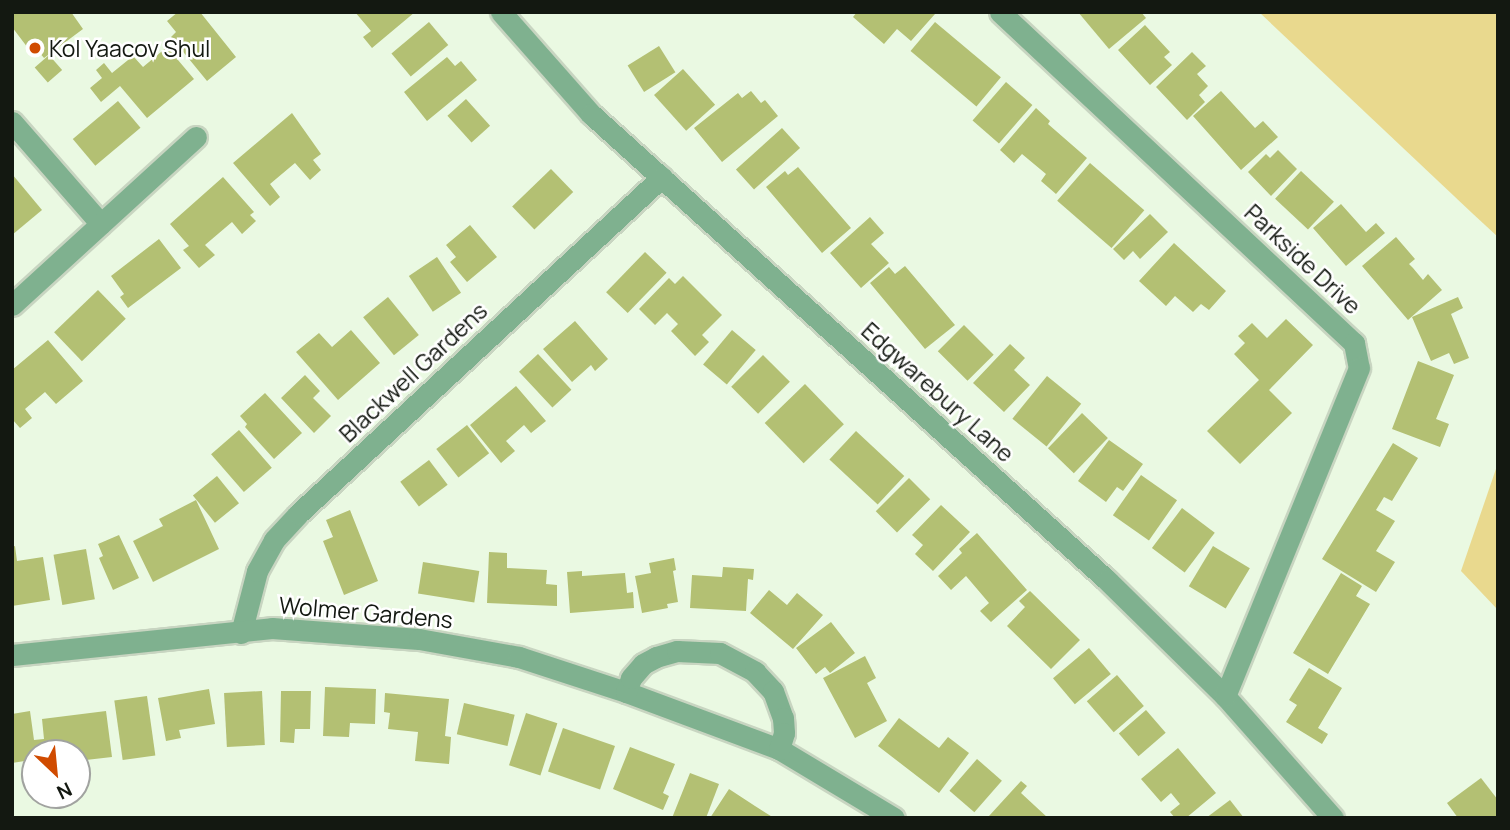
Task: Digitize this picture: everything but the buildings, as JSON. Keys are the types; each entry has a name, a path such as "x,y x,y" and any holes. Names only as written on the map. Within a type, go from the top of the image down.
{"street":[{"name":"Edgwarebury Lane","path":"501,12 591,114 1107,580 1225,696 1333,818"},
{"name":"Parkside Drive","path":"1000,12 1354,343 1359,368 1225,696"},
{"path":"12,122 101,224"},
{"path":"12,305 196,137"},
{"name":"Blackwell Gardens","path":"241,633 257,571 282,531 662,177"},
{"name":"Wolmer Gardens","path":"12,655 272,628 419,639 519,657 626,692 779,749 894,818"},
{"path":"626,692 631,678 643,664 656,657 677,651 720,653 755,671 773,691 783,718 784,733 779,749"}],"shaded area":[{"path":"1259,12 1498,12 1498,237 1472,213"},
{"path":"1498,463 1498,610 1461,571"}],"place":[{"name":"Kol Yaacov Shul","path":"35,48"}]}
